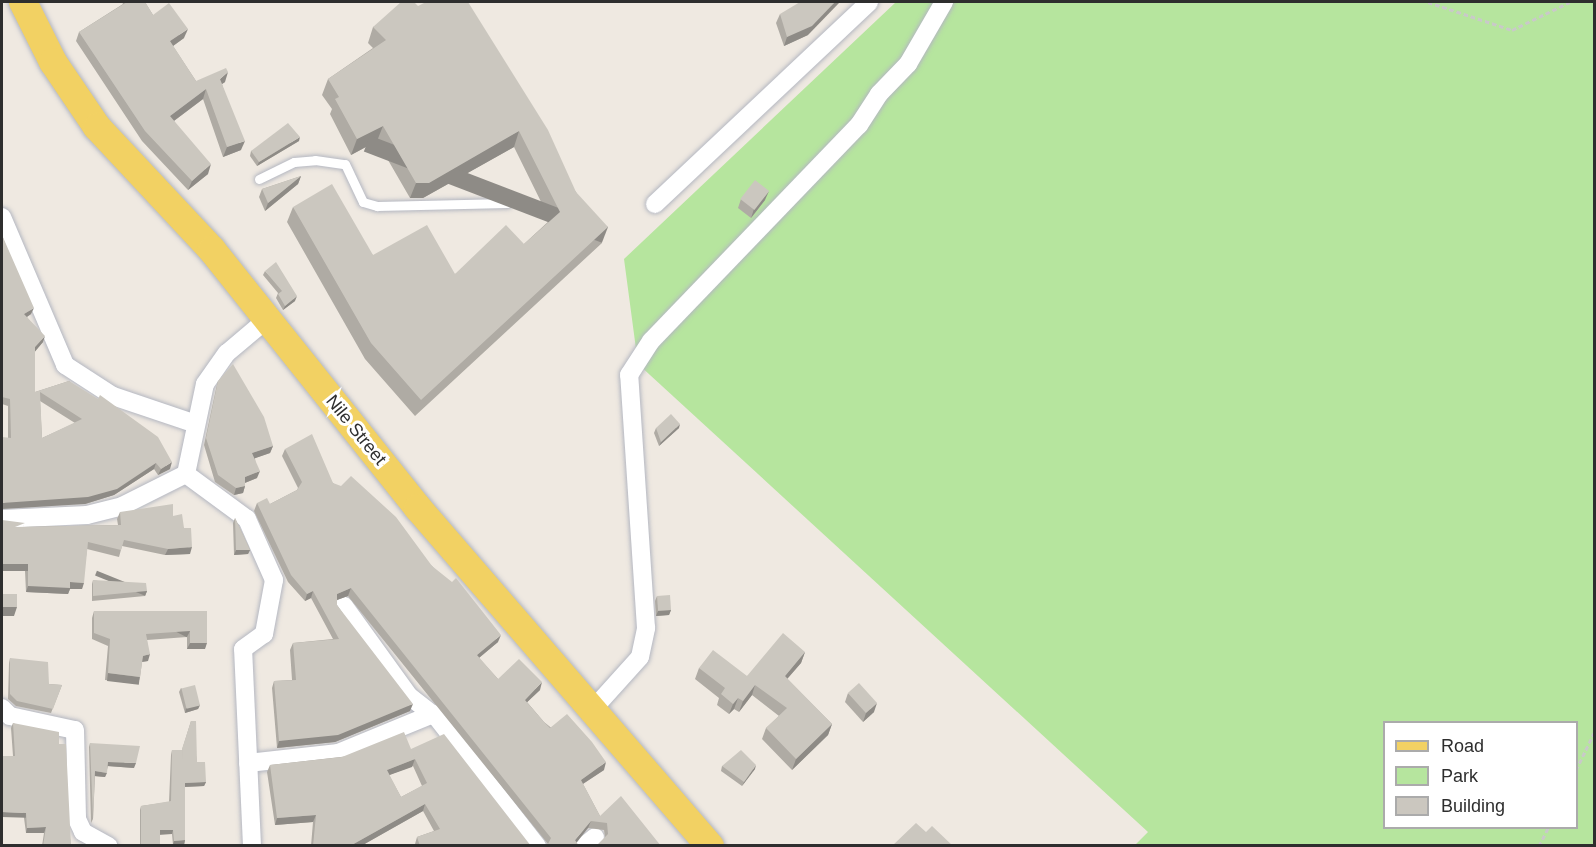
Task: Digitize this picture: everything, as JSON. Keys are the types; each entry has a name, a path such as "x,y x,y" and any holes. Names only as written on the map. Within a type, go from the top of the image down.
{"main road":[{"name":"Nile Street","path":"23,2 53,62 97,127 212,250 418,508 595,707 710,846"}],"street":[{"path":"655,204 869,2"},
{"path":"595,707 640,657 646,628 629,375 651,341 859,125 879,94 908,64 944,2"},
{"path":"2,217 65,365 113,396 193,423"},
{"path":"186,474 193,423 205,384 227,353 266,320"},
{"path":"2,519 87,515 122,506 186,474"},
{"path":"186,474 247,519 274,580 264,634 243,649 252,846"},
{"path":"344,606 409,696 433,714 537,846"},
{"path":"2,708 10,716 75,730 77,819 83,832 108,846"},
{"path":"248,763 338,753 433,714"}],"lane":[{"path":"259,179 294,162 315,160 345,164 363,202 377,206 507,203"}],"path":[{"path":"1428,2 1512,30 1570,2"},
{"path":"1578,766 1594,733"},
{"path":"1539,846 1548,829"}],"green space":[{"path":"896,2 1594,2 1594,845 1135,845 1148,832 638,364 624,259"}],"building":[{"path":"127,2 145,2 153,15 169,3 188,29 170,41 196,81 226,68 228,72 220,79 245,141 227,147 206,89 170,116 211,164 192,181 145,131 79,32"},
{"path":"401,2 414,2 418,6 426,2 468,2 548,130 576,192 608,227 421,400 371,343 293,207 332,184 373,255 427,225 455,274 506,225 524,244 560,212 519,131 429,183 416,183 383,126 357,139 335,99 339,97 328,79 386,40 373,27"},
{"path":"800,2 835,2 812,26 787,37 780,14"},
{"path":"288,123 300,137 259,162 251,151"},
{"path":"301,176 268,203 262,189"},
{"path":"755,180 769,191 754,210 740,199"},
{"path":"2,235 34,308 24,314 45,336 35,347 35,392 69,381 98,399 100,395 158,437 172,462 161,469 156,463 117,489 88,497 2,503 2,437 11,438 10,399 2,397","holes":["40,392 82,419 42,438"]},
{"path":"276,262 297,296 285,306 278,294 282,291 265,271"},
{"path":"233,364 264,417 273,446 252,453 260,471 245,477 245,486 236,488 218,475 206,438 218,381"},
{"path":"671,414 680,424 661,442 656,428"},
{"path":"312,434 333,483 341,486 351,476 396,517 432,566 452,582 456,578 501,635 477,655 498,679 519,659 542,682 525,700 544,722 550,728 567,714 592,742 606,762 581,780 600,816 621,796 661,846 596,846 608,834 607,823 591,821 575,840 579,846 547,846 551,838 351,588 337,594 337,605 413,704 338,735 279,741 274,681 296,680 293,643 339,639 313,591 307,594 291,575 257,503 267,498 270,504 297,490 302,482 285,449"},
{"path":"173,504 173,516 182,514 184,528 191,528 192,547 168,549 124,540 121,550 88,542 84,583 70,582 70,588 28,586 28,564 2,564 2,520 25,523 15,527 121,525 120,512"},
{"path":"235,518 250,550 236,550"},
{"path":"93,580 146,583 147,591 93,596"},
{"path":"2,594 17,594 17,607 2,607"},
{"path":"670,595 671,610 658,611 657,596"},
{"path":"94,611 207,611 207,643 190,643 190,631 146,634 150,654 143,656 140,677 108,673 110,639 94,633"},
{"path":"783,633 805,652 785,676 832,724 796,759 766,728 787,708 755,685 743,701 738,698 733,704 721,694 725,688 699,668 713,650 747,676"},
{"path":"10,658 48,662 49,684 62,685 53,709 17,701 10,694"},
{"path":"859,683 877,703 866,713 848,693"},
{"path":"195,685 200,705 186,709 181,688"},
{"path":"191,721 196,721 197,762 205,762 206,782 185,783 185,840 174,841 173,830 160,830 160,846 141,846 141,806 171,801 172,750 182,750 183,762 182,749"},
{"path":"13,723 59,732 59,744 66,744 71,846 43,846 46,827 27,828 26,813 2,812 2,756 15,756"},
{"path":"404,732 411,749 444,734 531,846 420,846 417,837 440,829 425,804 350,846 313,846 316,815 277,818 270,765 342,757","holes":["415,759 427,783 401,797 387,770"]},
{"path":"90,743 140,746 136,763 108,762 107,773 95,771 93,819"},
{"path":"741,750 756,765 744,782 722,766"},
{"path":"916,823 926,832 932,826 953,846 892,846"}]}
